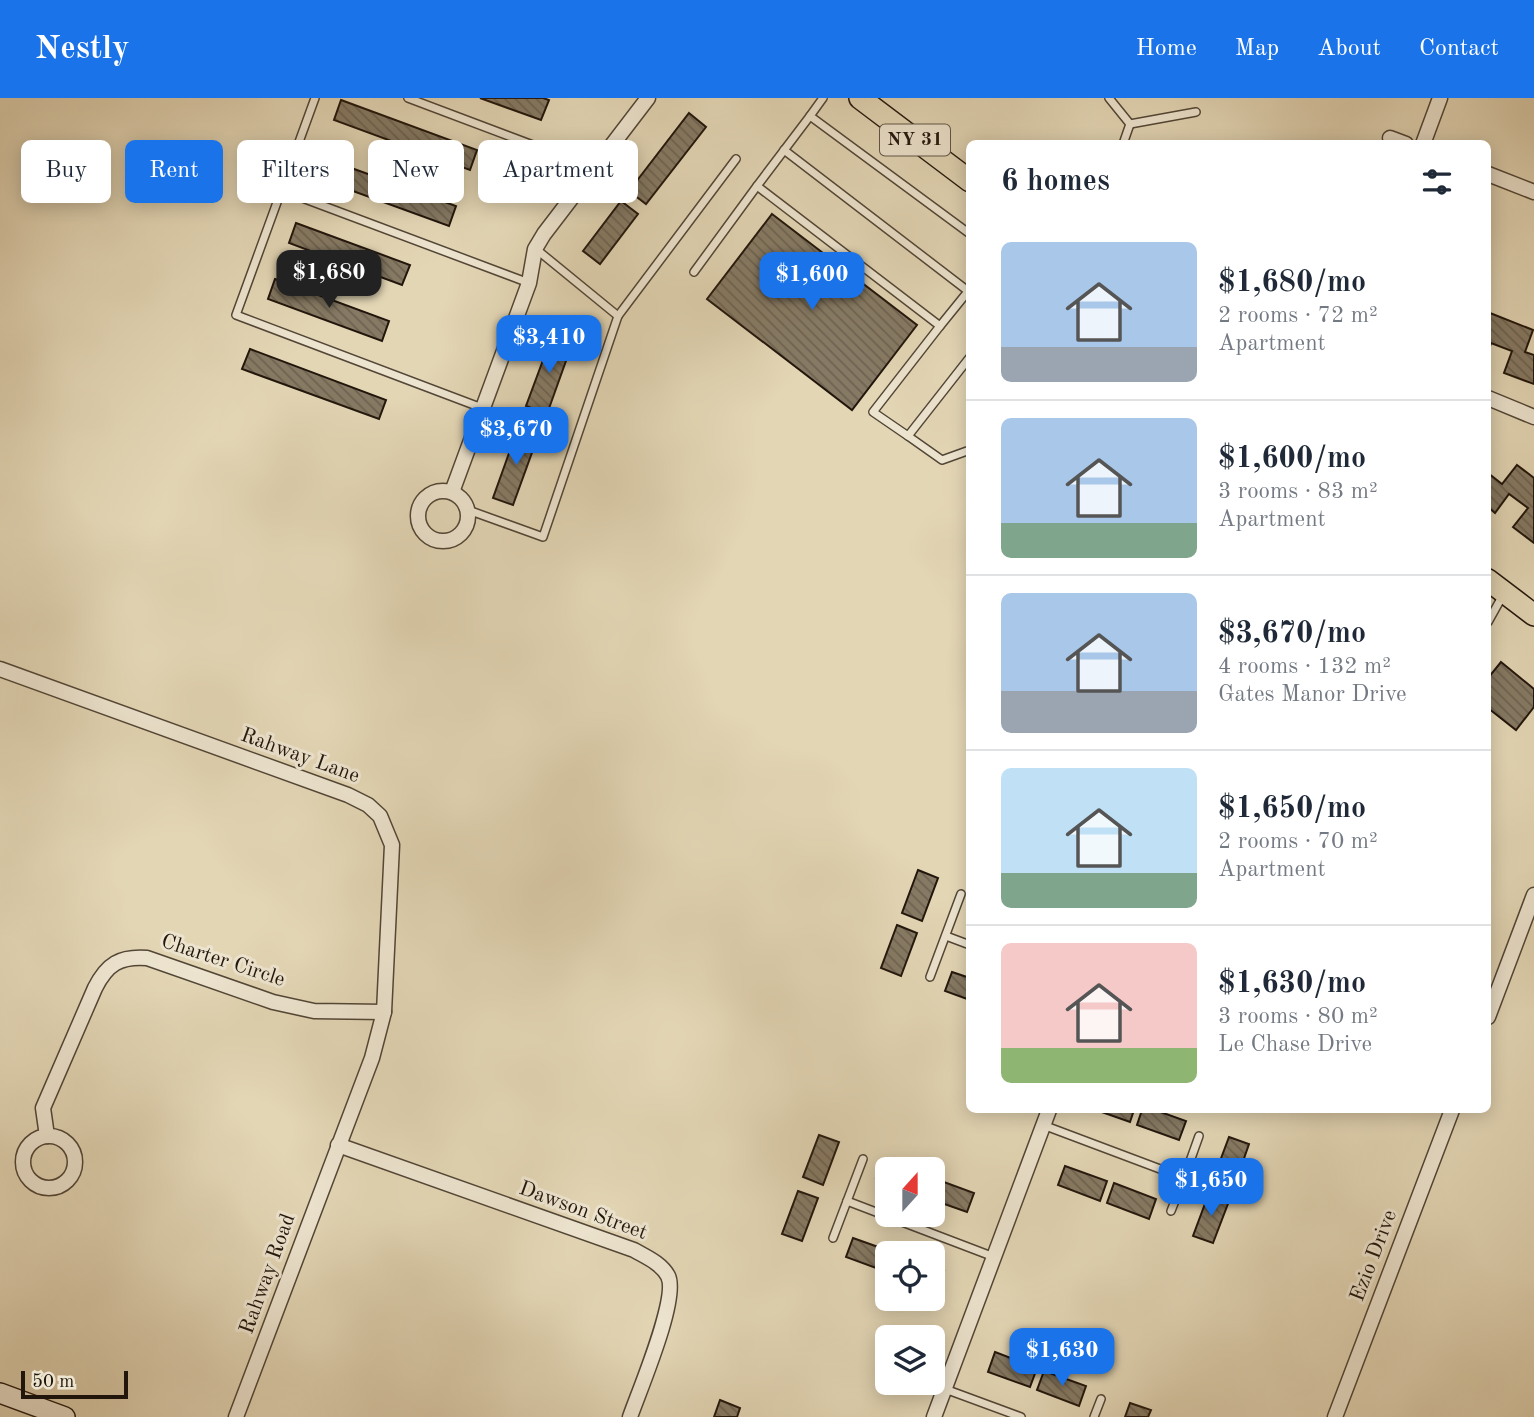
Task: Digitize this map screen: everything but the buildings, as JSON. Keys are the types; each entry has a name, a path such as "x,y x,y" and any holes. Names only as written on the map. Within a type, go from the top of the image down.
{"main road":[{"name":"NY 31","path":"860,98 881,109 966,178"},
{"path":"1496,586 1534,615"}],"street":[{"path":"616,140 648,98"},
{"path":"1424,140 1440,98"},
{"path":"1390,138 1395,140"},
{"path":"1491,175 1534,192"},
{"path":"452,492 529,283 535,249 569,203"},
{"path":"1491,399 1534,417"},
{"path":"435,491 452,492 459,496 468,510 466,527 454,539 437,540 423,531 418,516 422,501 435,491"},
{"name":"Rahway Lane","path":"0,669 348,795 368,805 380,816 391,845 384,1012 372,1058 338,1145"},
{"path":"1491,1009 1534,895"},
{"name":"Charter Circle","path":"47,1136 43,1108 95,988 103,972 116,961 130,957 147,958 273,1002 314,1011 384,1012"},
{"path":"945,1386 1048,1113"},
{"name":"Ezio Drive","path":"1335,1417 1451,1113"},
{"name":"Rahway Road","path":"236,1417 338,1145"},
{"name":"Dawson Street","path":"338,1145 634,1250 656,1262 669,1278 670,1303 630,1417"},
{"path":"934,1417 942,1395"},
{"path":"1,1396 65,1417"}],"lane":[{"path":"299,140 314,98"},
{"path":"408,98 520,140"},
{"path":"694,272 823,98"},
{"path":"1110,98 1130,124"},
{"path":"1130,124 1196,112"},
{"path":"810,116 966,231"},
{"path":"1124,140 1130,124"},
{"path":"784,150 966,288"},
{"path":"468,510 544,537 618,316 736,159"},
{"path":"757,186 940,326"},
{"path":"276,203 236,315 482,408"},
{"path":"316,203 529,283"},
{"path":"535,249 618,316"},
{"path":"966,294 873,412 942,460 966,452"},
{"path":"908,436 966,362"},
{"path":"1491,608 1496,586"},
{"path":"930,977 961,894"},
{"path":"946,936 966,944"},
{"path":"1043,1125 1184,1178"},
{"path":"1171,1211 1199,1136"},
{"path":"834,1238 863,1159"},
{"path":"847,1201 994,1257"},
{"path":"945,1389 1021,1417"},
{"path":"1094,1417 1101,1399"}]}
